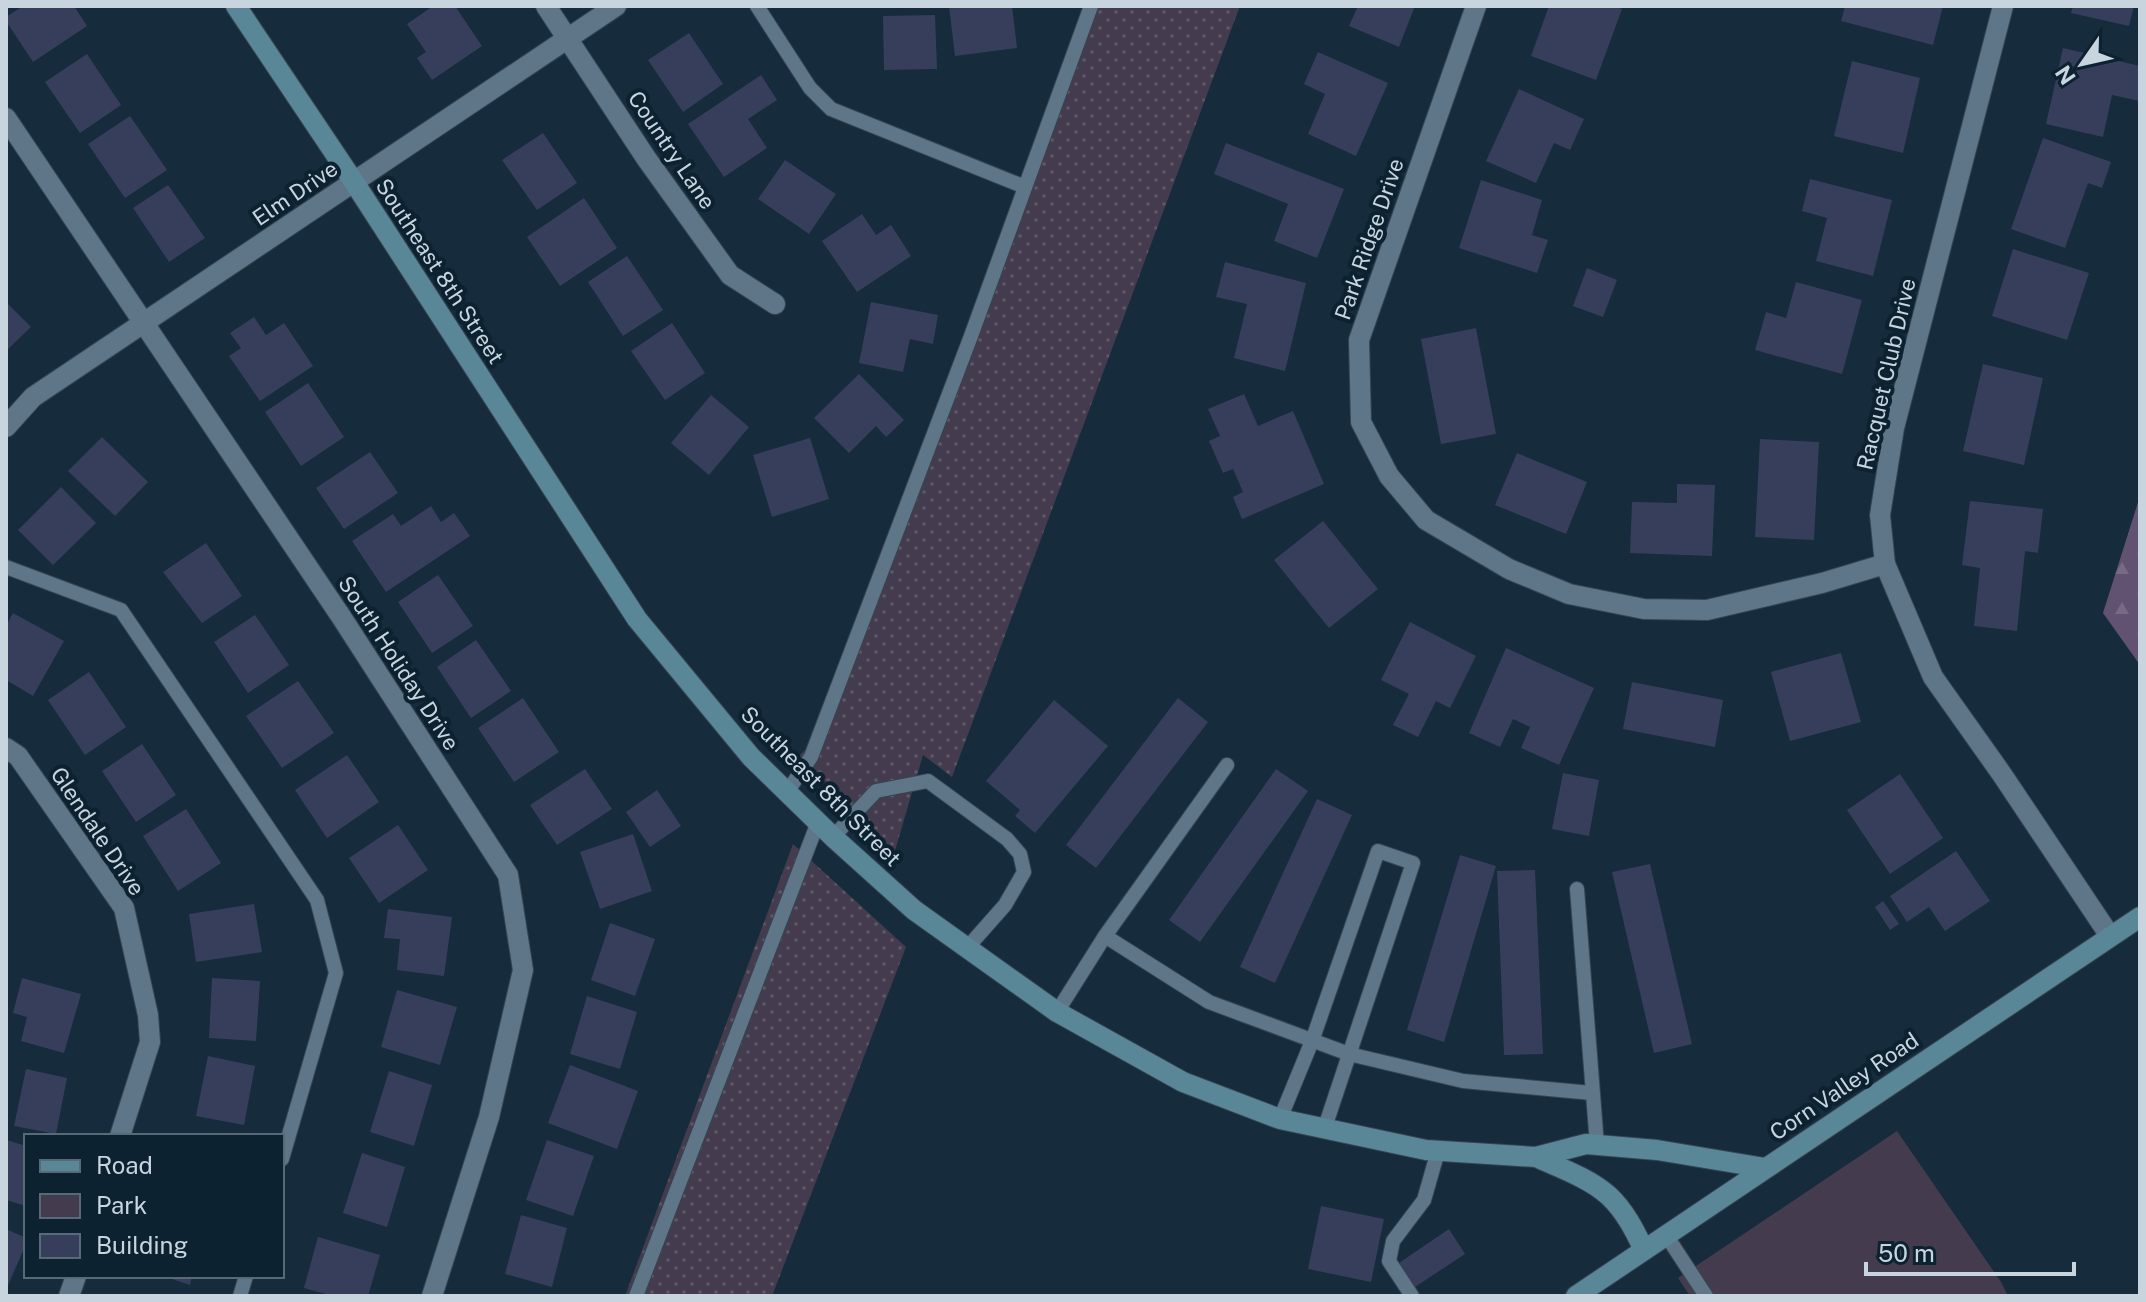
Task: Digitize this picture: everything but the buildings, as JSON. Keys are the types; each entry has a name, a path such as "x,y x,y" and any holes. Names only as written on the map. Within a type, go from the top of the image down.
{"street":[{"name":"Southeast 8th Street","path":"236,6 637,619 751,757 914,910 1057,1012 1183,1082 1280,1119 1438,1151 1536,1157 1586,1144 1657,1150 1765,1168"},
{"name":"Country Lane","path":"546,6 646,158 730,275 775,304"},
{"name":"Elm Drive","path":"6,427 33,397 616,6"},
{"name":"Park Ridge Drive","path":"1476,6 1359,340 1361,422 1389,476 1426,520 1509,569 1569,594 1644,609 1707,610 1822,583 1885,564"},
{"name":"Racquet Club Drive","path":"2003,6 1894,428 1880,515 1885,564 1933,677 2110,936"},
{"name":"South Holiday Drive","path":"6,118 342,618 508,875 523,970 489,1117 432,1296"},
{"name":"Glendale Drive","path":"6,748 18,756 124,908 148,1015 150,1042 121,1134"},
{"name":"Corn Valley Road","path":"1576,1296 2140,917"},
{"name":"Southeast 8th Street","path":"1536,1157 1609,1196 1629,1221 1644,1250"}],"lane":[{"path":"757,6 810,88 831,109 1025,187"},
{"path":"787,792 811,757 966,351 1091,6"},
{"path":"6,567 121,610 317,900 336,973 284,1152"},
{"path":"1057,1012 1105,936 1227,765"},
{"path":"833,837 876,791 928,781 1007,839 1020,854 1024,872 1005,905 967,948"},
{"path":"636,1296 818,822"},
{"path":"1280,1119 1312,1041 1378,851 1413,863 1324,1130"},
{"path":"1577,889 1597,1145"},
{"path":"1105,936 1209,1002 1349,1054 1463,1081 1592,1093"},
{"path":"1412,1296 1389,1261 1393,1241 1424,1200 1438,1151"},
{"path":"1666,1235 1706,1296"}],"green space":[{"path":"1093,6 1240,6 952,777 923,755 894,854 806,767 799,756 805,750"},
{"path":"2140,496 2140,665 2103,613"},
{"path":"793,844 906,947 772,1296 625,1296"},
{"path":"1897,1131 2008,1296 1690,1296 1678,1278"}]}
